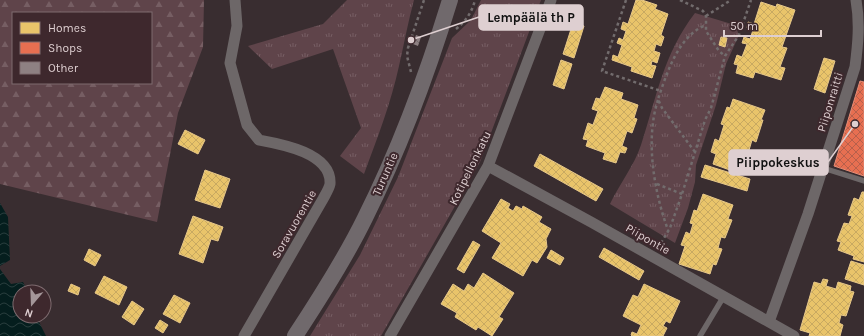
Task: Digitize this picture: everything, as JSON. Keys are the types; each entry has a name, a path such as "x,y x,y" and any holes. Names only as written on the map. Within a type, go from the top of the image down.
{"main road":[{"name":"Turuntie","path":"296,336 347,252 365,218 395,153 420,88 450,0"}],"street":[{"name":"Soravuorentie","path":"235,0 237,26 230,63 247,125 259,140 278,143 313,156 321,162 328,173 330,185 244,336"},
{"name":"Kotipellonkatu","path":"390,336 488,166 551,0"},
{"name":"Piiponraitti","path":"769,322 808,214 855,67 861,15 856,0"},
{"name":"Piipontie","path":"488,166 794,336"}],"lane":[{"path":"823,168 864,181"},
{"path":"700,336 724,296"}],"path":[{"path":"420,88 408,67 407,56 424,0"},
{"path":"626,0 602,71 661,91"},
{"path":"680,0 702,11 706,16 706,31 725,56"},
{"path":"706,16 731,0"},
{"path":"665,236 682,194 705,120 711,108 725,56 739,35 752,0"},
{"path":"668,231 661,211 652,144 652,125 658,99 670,67 684,44 696,29 706,25"},
{"path":"658,99 662,108 695,152"},
{"path":"657,184 682,194"}],"green space":[{"path":"0,0 204,0 203,47 178,113 157,222 0,184"},
{"path":"347,0 414,0 392,94 364,174 340,156 361,128 333,49 272,69 248,46 323,24"},
{"path":"481,0 541,0 480,162 381,336 310,336 360,255 398,177 452,38 471,20"},
{"path":"695,13 735,25 739,35 726,64 716,105 696,165 695,182 688,208 675,243 610,204 638,153 662,76 675,44"}],"water":[{"path":"0,203 8,217 10,260 0,266"},
{"path":"0,269 11,284 23,282 24,284 12,284 12,324 40,324 46,336 0,336"}],"building: Homes":[{"path":"636,0 642,0 657,5 655,9 668,14 661,35 664,37 661,46 656,44 654,51 660,53 657,63 652,61 651,65 656,66 652,78 631,71 632,67 612,60 613,55 618,57 622,45 617,43 619,38 623,40 626,31 621,29 623,22 628,24"},
{"path":"761,2 776,7 777,4 795,10 782,47 787,48 780,67 785,68 781,80 755,72 753,78 736,73 738,65 734,64 737,55 742,57 747,44 742,43 744,37 750,39 753,30 747,28 748,22 754,24"},
{"path":"573,23 584,26 574,58 563,54"},
{"path":"721,37 727,38 725,47 719,45"},
{"path":"824,58 835,61 825,93 814,89"},
{"path":"561,60 572,64 564,89 553,85"},
{"path":"605,87 623,93 621,99 638,105 634,118 637,119 632,133 627,131 622,146 627,148 625,153 620,152 616,163 603,159 605,153 586,146 588,140 583,139 588,123 593,125 598,111 592,109 596,98 600,99"},
{"path":"733,99 765,110 756,142 752,140 747,157 750,159 746,171 742,170 741,174 713,164 716,154 711,152 715,139 719,141 724,125 721,124 727,107 730,108"},
{"path":"185,130 205,140 198,154 178,144"},
{"path":"540,154 603,189 596,201 534,166"},
{"path":"705,165 750,179 747,191 701,177"},
{"path":"205,170 230,179 220,208 195,200"},
{"path":"862,192 864,192 864,262 853,259 854,256 838,250 841,242 837,241 844,223 849,224 852,216 848,215 854,198 859,200"},
{"path":"703,194 733,205 728,219 732,220 725,238 721,237 718,248 722,249 716,265 713,264 710,274 679,264 685,246 681,245 686,232 690,234 693,224 690,223 694,210 697,211"},
{"path":"501,199 510,204 508,208 513,211 516,206 522,209 523,206 542,217 539,222 551,229 546,239 547,247 537,263 532,260 523,276 492,258 501,243 482,231"},
{"path":"193,216 223,227 218,241 211,239 203,263 179,254"},
{"path":"473,241 480,245 464,273 457,269"},
{"path":"604,248 644,271 639,280 599,257"},
{"path":"89,249 101,255 95,266 84,260"},
{"path":"551,250 564,258 560,265 547,258"},
{"path":"851,261 864,265 864,285 845,279"},
{"path":"483,273 514,293 499,317 503,319 492,336 478,327 476,330 455,317 457,313 441,304 453,284 464,291 468,284 474,288"},
{"path":"104,276 127,287 119,305 95,293"},
{"path":"823,279 828,280 826,286 836,289 838,282 851,286 850,291 854,292 846,316 841,315 839,323 843,325 840,336 809,336 810,333 800,330 814,282 821,284"},
{"path":"71,284 80,288 78,295 68,291"},
{"path":"644,284 680,301 670,323 666,321 663,326 667,328 663,336 632,336 632,332 637,334 641,325 623,316 633,295 638,297"},
{"path":"174,295 190,303 180,323 163,314"},
{"path":"132,301 144,309 134,325 122,317"},
{"path":"160,320 168,325 163,333 155,328"}],"building: Shops":[{"path":"860,81 864,82 864,176 834,166"}],"building: Other":[{"path":"416,35 421,37 418,46 413,44"}],"place":[{"name":"Lempäälä th P","path":"411,40"},
{"name":"Piippokeskus","path":"855,124"}]}
